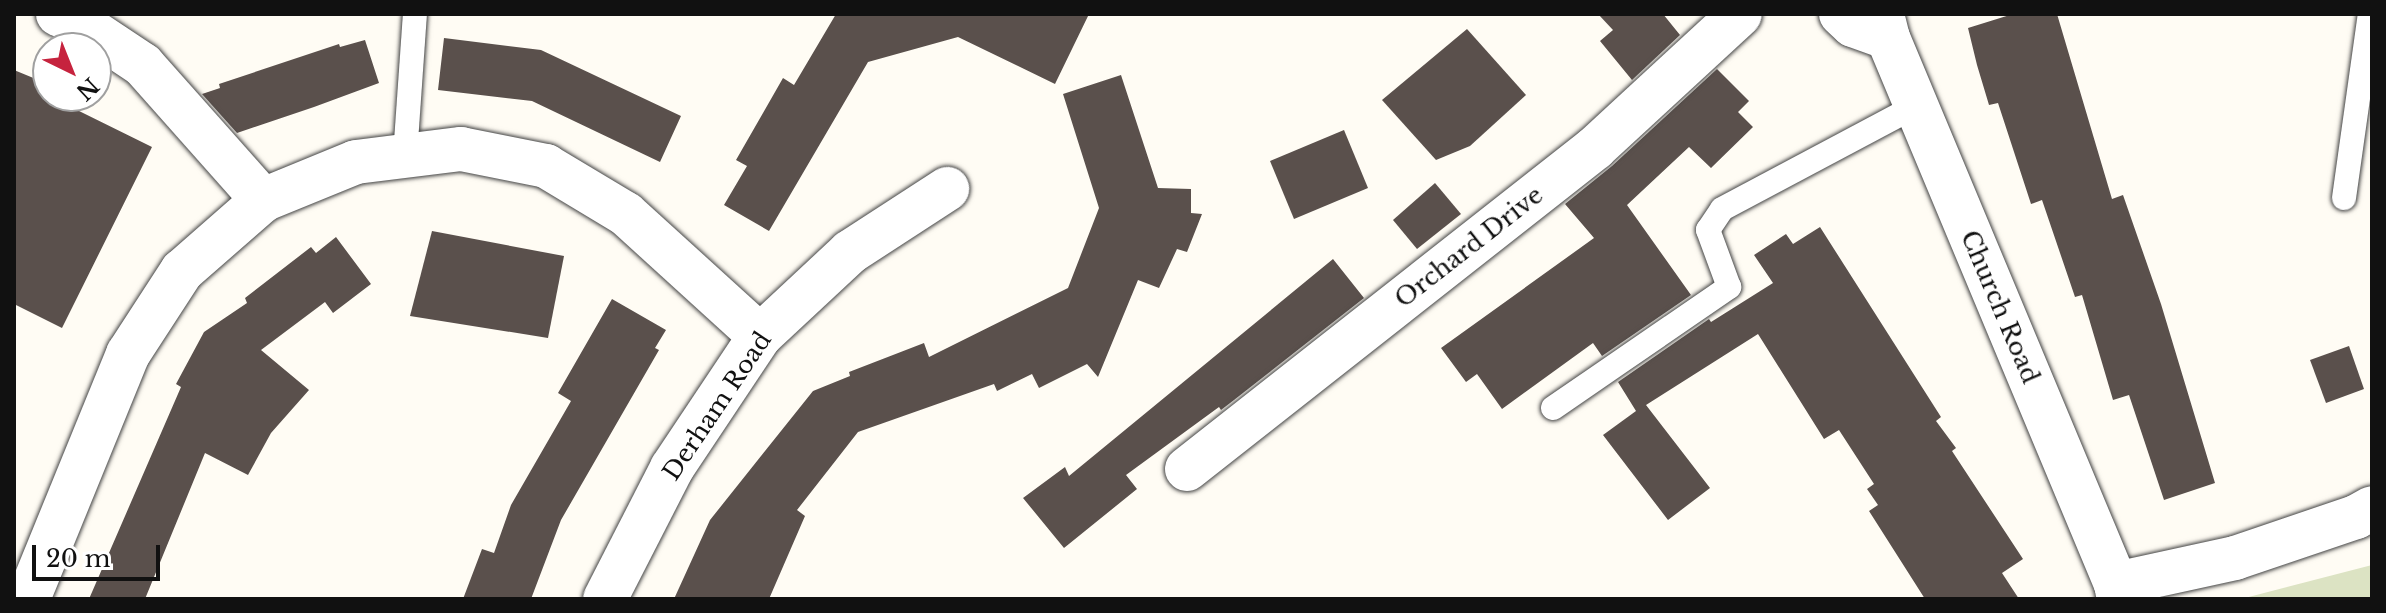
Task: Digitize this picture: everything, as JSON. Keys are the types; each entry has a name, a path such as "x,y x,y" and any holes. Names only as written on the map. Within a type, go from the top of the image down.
{"street":[{"name":"Orchard Drive","path":"1187,469 1595,148 1740,14"},
{"path":"1841,14 1853,25 1885,26"},
{"path":"64,15 143,65 263,200"},
{"name":"Church Road","path":"1885,26 2118,592"},
{"path":"28,599 29,552 128,354 182,271 263,200 356,162 461,149 546,166 626,214 760,336"},
{"name":"Derham Road","path":"605,599 672,468 760,336 850,252 947,189"},
{"path":"2118,592 2235,558 2356,517 2372,508"}],"lane":[{"path":"405,156 415,14"},
{"path":"2344,198 2370,14"},
{"path":"1553,408 1729,287 1708,230 1722,209 1916,106"}],"green space":[{"path":"2372,565 2372,599 2241,599"}],"building":[{"path":"836,14 1089,14 1055,84 958,37 868,62 769,231 724,205 747,166 736,160 783,78 794,85"},
{"path":"1598,14 1663,14 1680,35 1632,80 1600,41 1613,30"},
{"path":"2013,14 2057,14 2112,199 2123,195 2161,304 2215,483 2164,500 2129,395 2113,400 2082,295 2075,297 2042,200 2031,204 1998,103 1989,105 1977,65 1968,28"},
{"path":"1467,29 1526,95 1470,146 1436,160 1382,100"},
{"path":"444,38 541,50 681,116 660,162 532,101 438,90"},
{"path":"365,40 379,83 237,133 202,94 220,88 219,84 339,44 340,47"},
{"path":"1717,69 1749,101 1738,112 1753,127 1711,168 1689,147 1627,205 1691,295 1602,356 1593,343 1502,409 1477,374 1466,382 1441,348 1594,238 1565,204 1612,166"},
{"path":"14,70 32,77 32,112 81,112 152,147 62,328 14,304"},
{"path":"1121,75 1158,188 1191,189 1191,213 1202,214 1187,252 1177,249 1159,288 1138,280 1098,377 1087,364 1039,388 1032,374 997,391 994,384 858,432 797,510 805,516 769,599 674,599 710,520 813,391 850,376 849,372 924,343 929,357 1068,288 1099,208 1063,94"},
{"path":"1344,130 1368,188 1294,219 1270,161"},
{"path":"1435,183 1461,214 1417,249 1393,220"},
{"path":"1820,227 1941,417 1936,421 1956,448 1952,451 2023,559 2002,573 2019,599 1925,599 1869,511 1878,505 1867,489 1874,484 1839,430 1824,439 1758,334 1646,405 1710,488 1668,520 1603,435 1636,411 1618,382 1709,319 1711,322 1773,283 1754,255 1786,234 1793,244"},
{"path":"432,231 564,256 548,338 410,316"},
{"path":"336,237 371,284 333,313 325,302 261,350 309,390 271,433 248,475 205,453 145,599 89,599 181,387 176,384 204,332 247,303 245,298 311,247 316,253"},
{"path":"1333,259 1364,298 1221,410 1219,407 1126,475 1137,489 1064,548 1023,498 1065,467 1069,476"},
{"path":"612,299 666,330 655,348 659,350 561,520 531,599 463,599 482,549 494,553 511,505 571,401 558,393"},
{"path":"2349,346 2364,389 2326,403 2310,360"}]}
